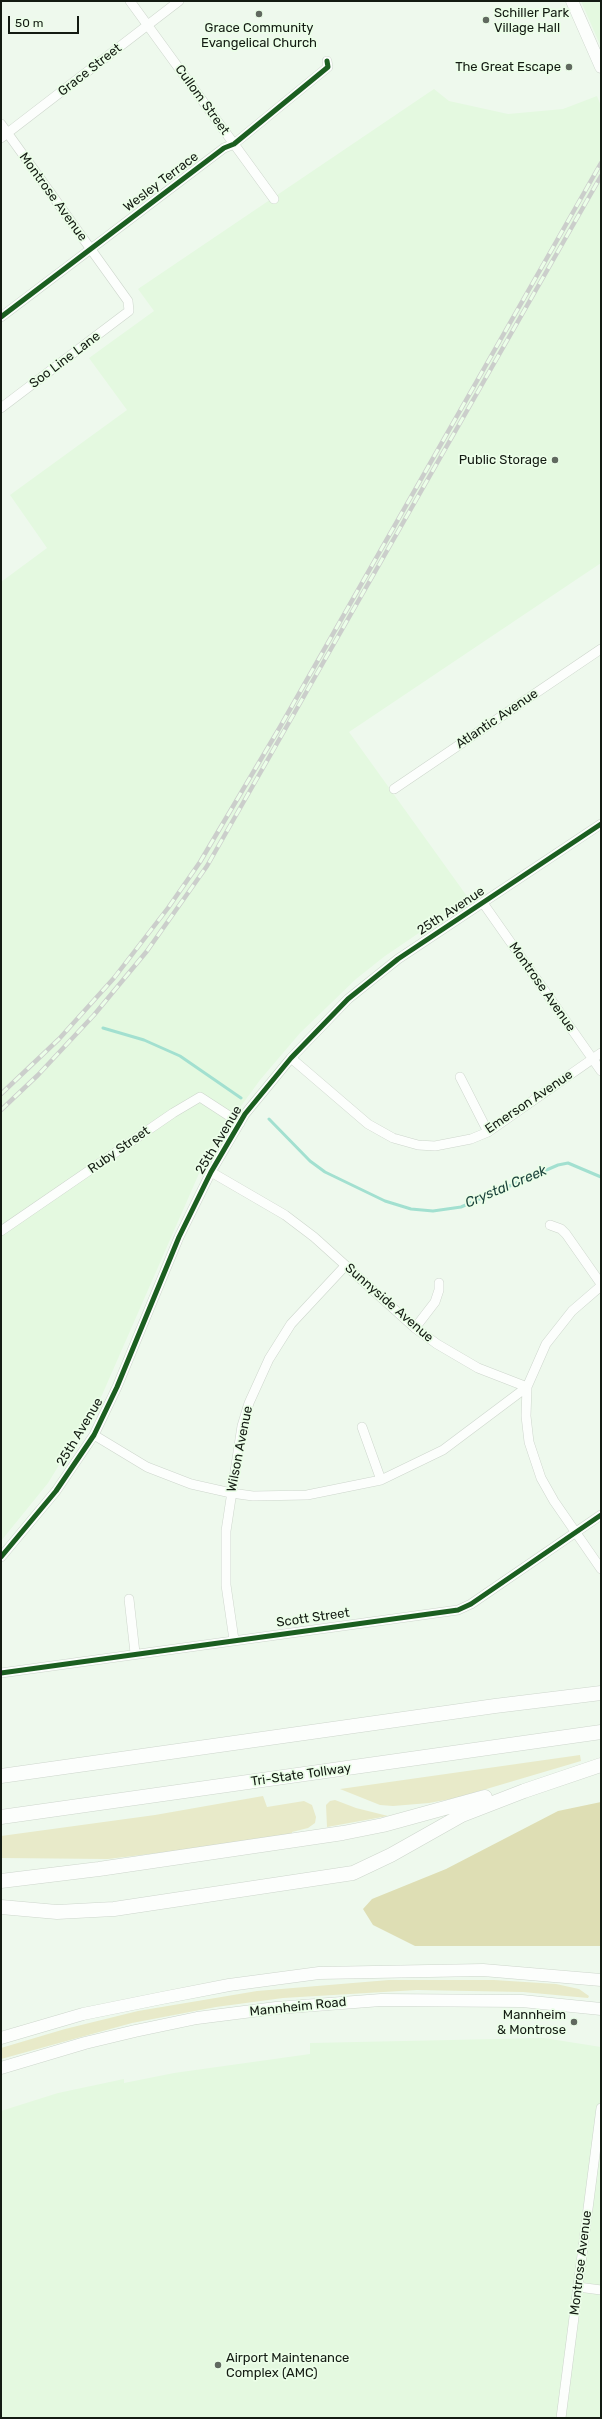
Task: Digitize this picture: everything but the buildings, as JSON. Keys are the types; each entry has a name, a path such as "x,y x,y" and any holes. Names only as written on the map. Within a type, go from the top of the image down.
{"highway":[{"path":"1,1776 601,1693"},
{"name":"Tri-State Tollway","path":"1,1817 601,1732"},
{"path":"1,1881 99,1869 383,1826 441,1811 567,1771 595,1767"},
{"path":"1,1907 57,1912 114,1909 353,1873 391,1855 462,1815 595,1767"}],"main road":[{"path":"572,1 601,66"},
{"path":"1,2038 83,2014 155,1999 229,1985 319,1973 482,1970 601,1980"},
{"name":"Mannheim Road","path":"1,2068 85,2043 135,2031 197,2018 276,2008 381,2000 522,2001 601,2009"}],"street":[{"name":"Cullom Street","path":"130,1 274,199"},
{"name":"Grace Street","path":"4,136 179,1"},
{"name":"Wesley Terrace","path":"1,317 224,148 234,144 328,67 327,61"},
{"name":"Montrose Avenue","path":"1,124 4,136 128,301 129,311"},
{"name":"Soo Line Lane","path":"1,408 129,311"},
{"name":"Atlantic Avenue","path":"394,789 601,649"},
{"name":"25th Avenue","path":"1,1557 56,1491 94,1435 111,1401 180,1237 211,1172 240,1123 291,1058 348,999 398,959 601,824"},
{"name":"Montrose Avenue","path":"483,903 601,1071"},
{"name":"Emerson Avenue","path":"291,1058 368,1124 393,1138 418,1145 435,1146 471,1139 488,1132 601,1053"},
{"path":"460,1077 488,1132"},
{"name":"Ruby Street","path":"1,1231 172,1114 200,1098 240,1123"},
{"name":"Sunnyside Avenue","path":"211,1172 285,1215 314,1237 415,1328 437,1344 478,1368 527,1387"},
{"path":"550,1225 556,1226 566,1234 601,1285 572,1311 546,1344 527,1387 526,1416 534,1461 554,1501 601,1568"},
{"name":"Wilson Avenue","path":"234,1640 226,1585 225,1560 231,1493 242,1426 258,1380 291,1324 345,1266"},
{"path":"415,1328 435,1302 439,1290 439,1283"},
{"path":"94,1435 147,1467 191,1484 231,1493 253,1496 306,1495 381,1480 443,1450 527,1387"},
{"path":"362,1427 381,1480"},
{"name":"Scott Street","path":"1,1673 135,1653 458,1610 471,1604 601,1515"},
{"path":"129,1599 135,1653"},
{"name":"Montrose Avenue","path":"561,2418 601,2108"},
{"path":"578,2287 601,2290"}],"shaded area":[{"path":"581,1 601,1 601,47"},
{"path":"434,89 449,101 508,114 563,109 597,96 601,106 601,563 349,732 469,899 385,956 356,979 300,1033 260,1080 225,1128 201,1169 102,1395 48,1483 1,1541 1,582 47,548 10,495 127,410 89,358 154,311 138,289"},
{"path":"580,1755 581,1761 456,1798 429,1803 393,1806 380,1805 340,1789"},
{"path":"263,1796 267,1807 304,1801 312,1805 316,1817 315,1823 308,1828 292,1832 292,1837 108,1859 1,1858 1,1836 155,1815"},
{"path":"335,1800 356,1808 388,1816 327,1827 326,1805 330,1801"},
{"path":"601,1802 601,1946 415,1946 373,1925 363,1909 372,1899 446,1869 558,1811"},
{"path":"389,1980 494,1980 556,1984 579,1989 589,1996 588,1998 523,1992 417,1990 283,1998 216,2007 132,2023 1,2059 1,2048 65,2029 138,2011 257,1991"},
{"path":"544,2038 601,2047 601,2418 1,2418 1,2111 58,2093 124,2079 124,2083 174,2073 310,2054 310,2043"}],"waterway":[{"name":"Crystal Creek","path":"103,1028 144,1040 180,1056 241,1098"},
{"name":"Crystal Creek","path":"269,1119 310,1161 325,1172 385,1201 411,1209 433,1211 461,1207 558,1165 568,1163 601,1177"}],"railway":[{"path":"1,1094 59,1039 114,978 168,908 200,862 280,727 601,163"},
{"path":"1,1110 38,1075 94,1015 147,951 207,866 601,176"}],"cycle path":[{"path":"1,317 224,148 234,144 328,67 327,61"},
{"path":"1,1557 56,1491 94,1435 117,1387 179,1237 211,1172 245,1114 291,1058 348,999 398,959 601,824"},
{"path":"1,1673 458,1610 471,1604 601,1515"}],"place":[{"name":"Grace Community Evangelical Church","path":"259,14"},
{"name":"Schiller Park Village Hall","path":"486,20"},
{"name":"The Great Escape","path":"569,67"},
{"name":"Public Storage","path":"555,460"},
{"name":"Mannheim & Montrose","path":"574,2022"},
{"name":"Airport Maintenance Complex (AMC)","path":"218,2365"}]}
